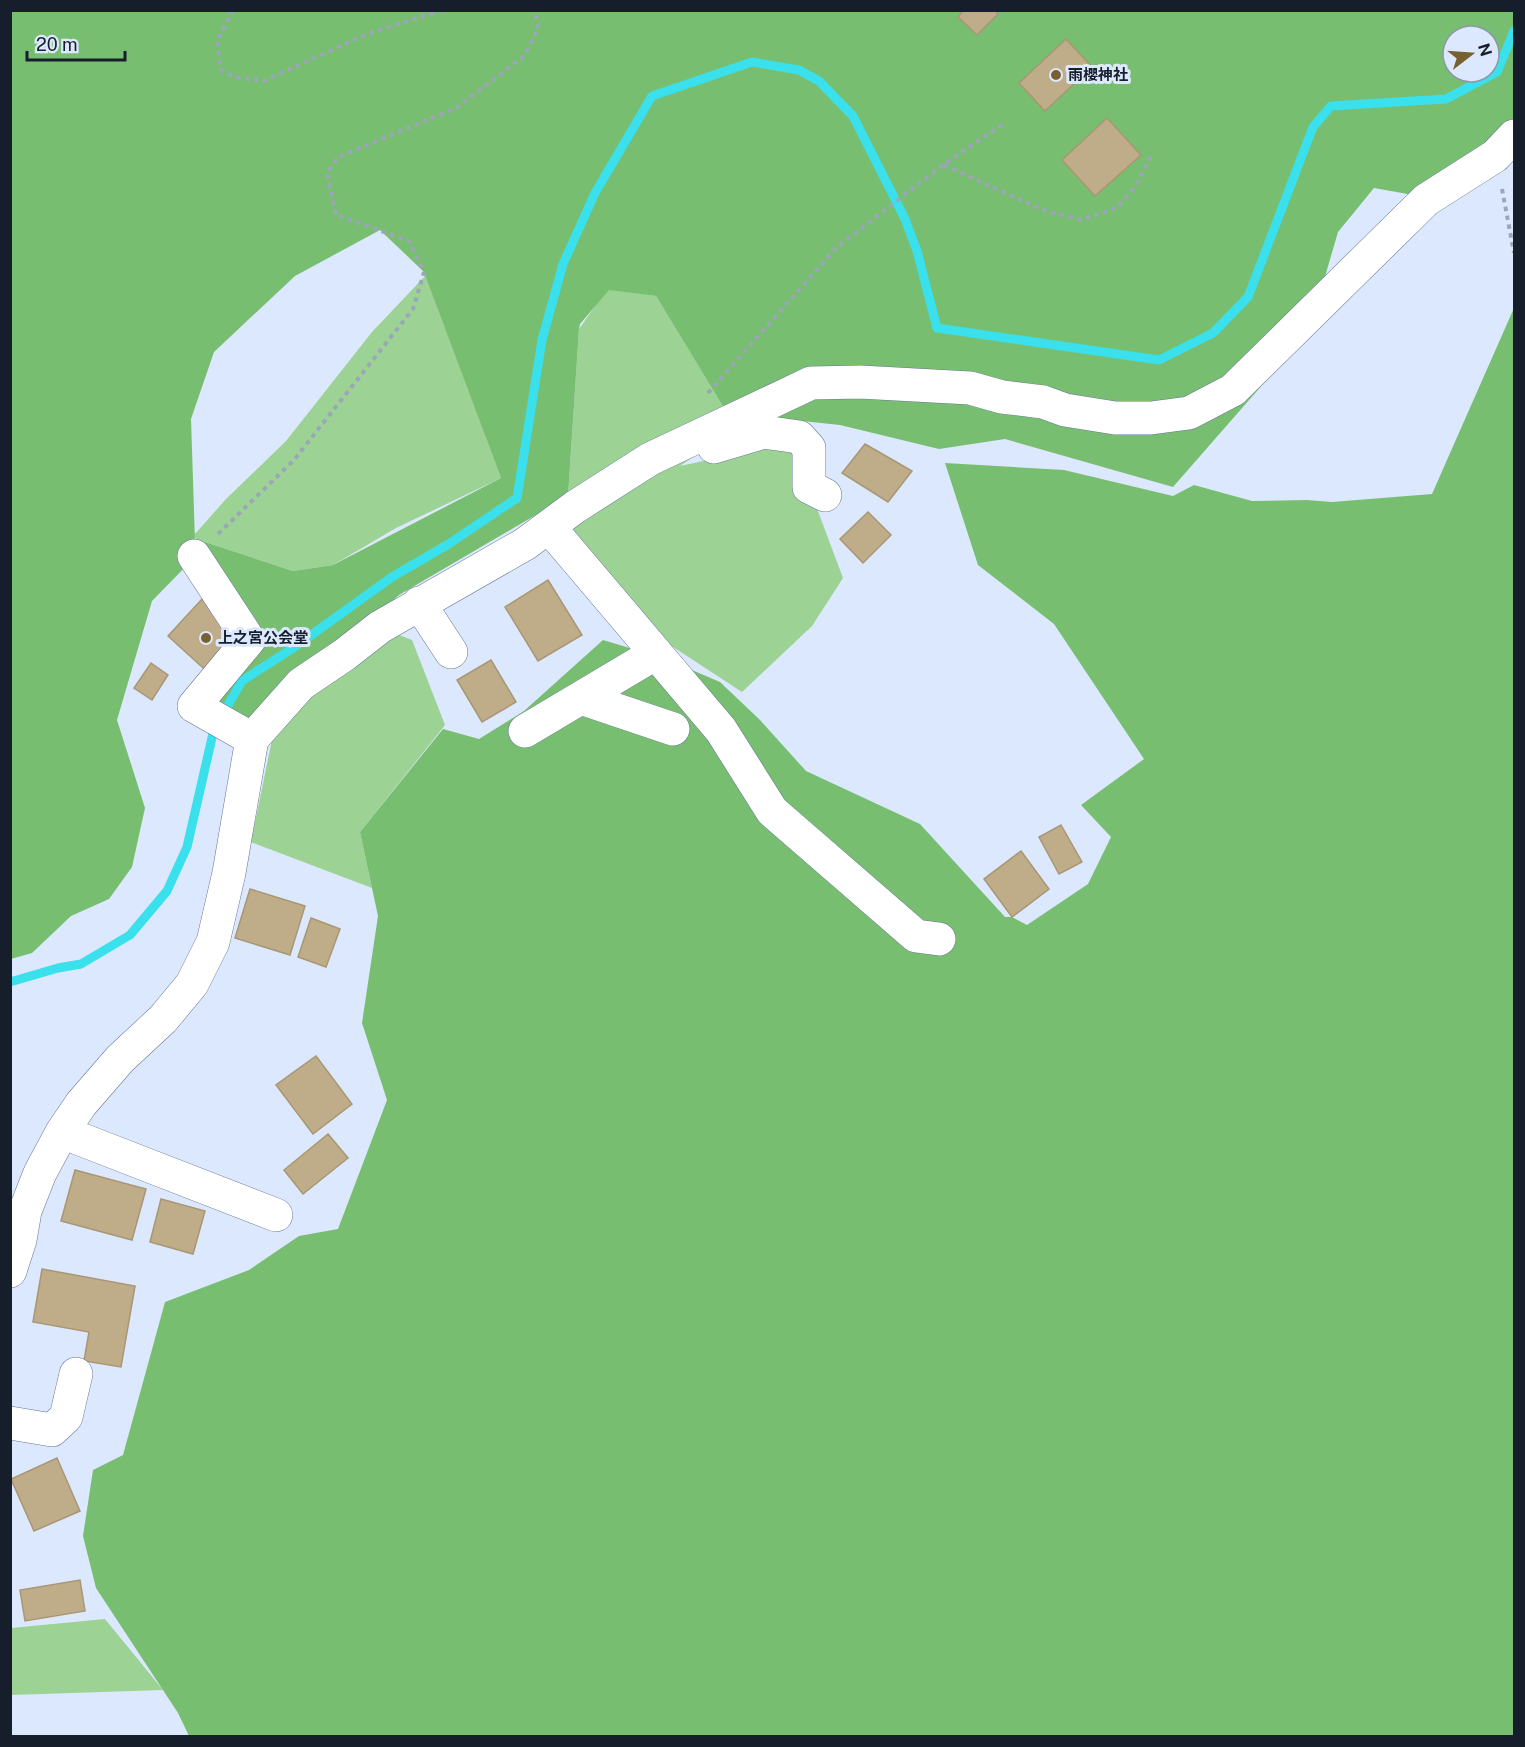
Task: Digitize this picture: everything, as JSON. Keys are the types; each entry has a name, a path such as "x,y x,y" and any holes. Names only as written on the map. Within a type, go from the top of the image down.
{"street":[{"path":"228,725 301,684 380,627 549,527 575,507 650,459 811,384 860,382 970,388 1002,397 1043,402 1065,410 1115,418 1150,418 1189,413 1233,390 1426,200 1505,146"},
{"path":"650,459 676,458 764,432 799,437 809,448 809,487 825,495"},
{"path":"549,527 721,730 772,811 916,936 939,939"},
{"path":"194,556 249,640 194,706 228,725"},
{"path":"419,603 451,652"},
{"path":"525,731 656,653"},
{"path":"581,698 673,729"},
{"path":"10,1271 18,1208 62,1132 81,1104 120,1059 163,1019 192,984 213,942 229,873 228,725"},
{"path":"62,1132 276,1215"},
{"path":"10,1423 52,1430 66,1417 76,1374"}],"path":[{"path":"233,10 217,41 221,70 234,77 264,81 367,34 443,10"},
{"path":"194,556 294,460 413,309 424,272 409,241 336,214 327,173 338,157 456,108 524,56 538,29 536,10"},
{"path":"705,397 836,248 944,165 1006,122"},
{"path":"1505,146 1515,253"},
{"path":"944,165 1043,210 1081,220 1116,208 1135,187 1152,154"}],"green space":[{"path":"11,11 1514,11 1514,130 1430,198 1374,188 1338,232 1324,280 1297,345 1173,487 1005,439 939,449 840,425 802,421 736,428 656,296 609,290 580,324 579,329 568,496 399,595 254,726 209,704 251,645 194,558 152,601 117,720 145,808 132,867 109,899 71,916 32,953 11,959","holes":["380,230 424,272 501,478 333,565 293,571 196,539 195,541 191,419 214,352 295,276"]},
{"path":"426,275 501,478 396,528 333,565 293,571 196,539 194,535 226,499 286,441 372,332"},
{"path":"607,289 656,296 736,428 680,466 792,442 843,578 812,626 742,692 667,643 569,529 568,496 579,329"},
{"path":"1514,308 1514,1736 189,1736 178,1713 96,1588 83,1536 93,1470 123,1455 165,1302 249,1270 299,1236 338,1229 387,1100 362,1023 378,916 360,832 443,729 479,739 524,711 603,640 666,659 720,682 760,720 806,771 920,824 1005,917 1012,917 1027,925 1088,884 1111,837 1081,805 1144,759 1054,624 978,565 945,463 1064,470 1173,496 1194,485 1252,501 1332,502 1432,494"},
{"path":"386,630 412,640 445,725 360,832 372,888 251,842 274,730 324,681"},
{"path":"105,1619 163,1690 11,1695 11,1628"}],"building":[{"path":"964,10 994,10 998,14 977,35 958,17"},
{"name":"雨櫻神社","path":"1066,39 1092,67 1045,111 1019,83"},
{"path":"1107,118 1141,155 1095,196 1062,160"},
{"path":"865,444 912,471 888,502 842,473"},
{"path":"868,512 891,535 863,563 840,539"},
{"path":"548,580 582,635 538,661 505,607"},
{"name":"上之宮公会堂","path":"202,599 245,640 212,676 168,636"},
{"path":"491,660 516,702 482,722 457,680"},
{"path":"151,663 168,675 152,700 134,688"},
{"path":"1061,825 1082,862 1059,874 1039,837"},
{"path":"1021,851 1049,889 1012,917 984,879"},
{"path":"250,889 305,906 290,955 235,938"},
{"path":"311,918 340,929 326,967 298,957"},
{"path":"316,1056 352,1104 313,1134 276,1085"},
{"path":"328,1134 348,1158 303,1194 284,1170"},
{"path":"75,1170 146,1189 132,1240 61,1221"},
{"path":"161,1199 205,1211 193,1254 150,1242"},
{"path":"42,1269 135,1286 121,1367 84,1361 89,1332 33,1322"},
{"path":"57,1458 80,1511 34,1531 11,1479"},
{"path":"80,1580 85,1611 25,1621 20,1590"}],"waterway":[{"path":"10,982 81,964 130,935 167,891 187,847 214,729 242,681 296,646 392,577 447,545 517,498 542,340 563,264 595,193 652,96 752,62 799,70 819,81 853,116 905,219 917,251 937,328 1159,360 1213,333 1248,297 1313,127 1331,106 1446,99 1497,72 1514,31"}],"place":[{"name":"雨櫻神社","path":"1056,75"},
{"name":"上之宮公会堂","path":"206,638"}]}
